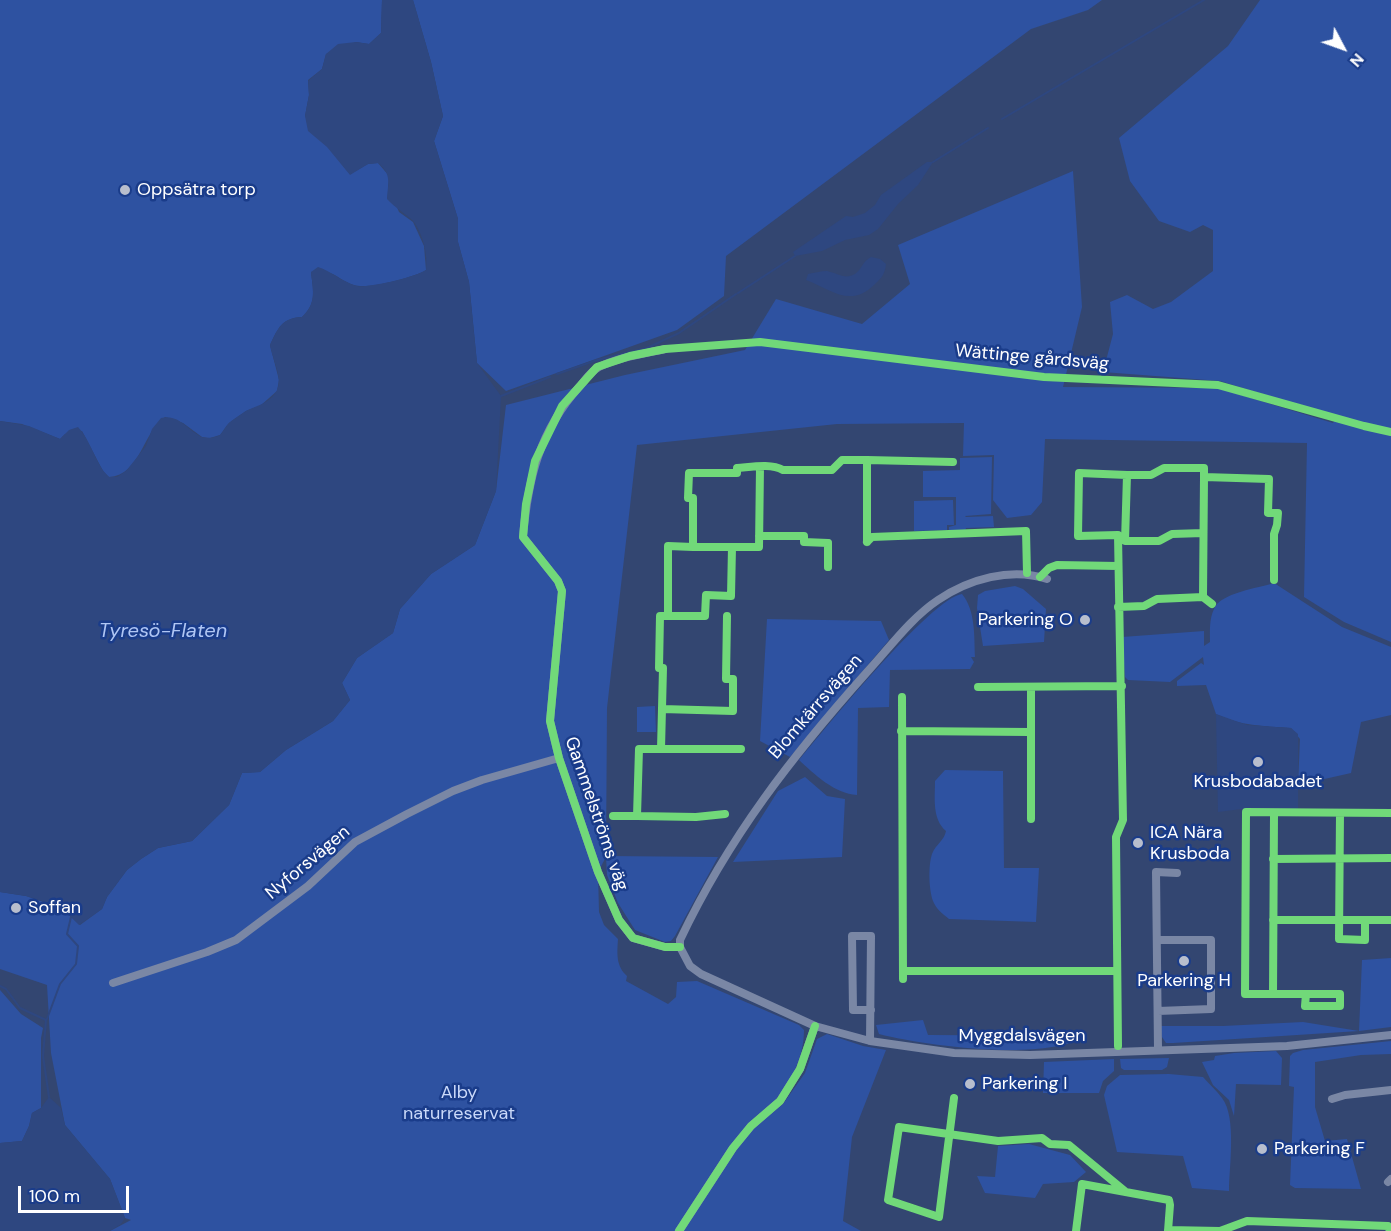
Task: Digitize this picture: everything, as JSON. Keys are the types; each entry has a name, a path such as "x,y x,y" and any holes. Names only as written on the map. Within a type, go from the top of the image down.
{"street":[{"name":"Gammelströms väg","path":"665,349 630,356 597,367 562,406 535,461 526,504 523,537 558,581 562,591 550,721 559,758 598,872 614,911 633,938 664,947 680,947"},
{"path":"828,543 828,567"},
{"name":"Blomkärrsvägen","path":"680,947 680,940 718,866 771,786 912,622 938,600 956,589 982,579 1027,573 1047,579"},
{"name":"Nyforsvägen","path":"113,983 236,940 309,886 355,842 407,814 453,791 482,780 559,758"},
{"path":"1158,1049 1156,872 1177,873"},
{"path":"870,1010 852,1010 852,936 870,936 870,1010 870,1041"},
{"path":"1157,940 1211,940 1211,1009 1158,1011"},
{"name":"Myggdalsvägen","path":"680,947 690,966 701,974 815,1026 870,1041 954,1053 1008,1054 1287,1046 1391,1035"},
{"path":"679,1231 733,1148 751,1126 780,1101 800,1069 815,1026"},
{"path":"1332,1100 1345,1095 1391,1090"}],"green space":[{"path":"0,0 382,0 381,33 369,44 356,42 326,54 322,69 308,80 309,95 305,116 350,174 368,164 378,163 390,177 388,186 399,212 413,222 424,246 426,270 391,282 370,286 354,285 330,273 311,272 313,296 310,307 302,317 285,322 270,345 279,380 277,391 260,406 246,411 229,423 220,435 210,438 202,437 183,423 165,417 151,432 135,461 120,474 109,477 103,471 82,431 65,434 60,439 22,424 0,421"},
{"path":"413,0 1102,0 1088,10 1031,29 726,256 724,296 677,330 506,391 477,363 469,282 458,242 458,219 434,141 443,116 431,62"},
{"name":"Alby naturreservat","path":"1260,0 1391,0 1391,642 1344,622 1304,597 1307,443 1045,439 1042,502 1031,515 1007,518 993,500 994,455 963,456 964,423 837,424 637,445 607,708 606,856 718,857 671,941 665,942 635,930 618,903 607,875 606,857 598,872 599,912 604,925 618,939 618,959 627,976 626,981 668,1004 676,997 677,982 697,981 799,1025 804,1030 800,1057 788,1083 774,1102 749,1123 731,1146 721,1160 724,1168 749,1132 783,1104 805,1073 817,1039 827,1034 863,1046 886,1050 852,1137 843,1221 861,1231 110,1231 131,1220 125,1218 110,1179 65,1125 51,1053 47,985 0,969 0,892 26,896 61,908 80,925 102,909 107,897 127,870 141,859 158,848 192,841 229,805 242,773 260,772 286,750 333,721 350,700 342,683 357,658 393,633 400,609 431,574 475,545 496,491 506,405 625,375 745,350 776,299 862,324 910,284 898,245 1073,171 1082,307 1063,387 1218,388 1333,423 1337,417 1220,381 1103,372 1113,334 1110,302 1127,295 1153,309 1171,302 1213,271 1213,230 1203,225 1190,232 1159,221 1130,181 1119,138 1228,46"},
{"path":"992,457 991,514 965,516 993,516 994,527 949,531 949,527 956,525 956,497 923,497 923,471 960,470 960,458"},
{"path":"953,500 954,525 947,525 947,530 914,531 914,501"},
{"path":"1274,583 1342,627 1391,647 1391,715 1361,722 1351,773 1298,785 1300,739 1291,728 1252,725 1225,718 1216,714 1206,685 1177,686 1177,681 1201,663 1204,665 1203,657 1170,682 1128,680 1125,677 1122,637 1204,631 1204,646 1210,642 1211,617 1218,603 1231,595"},
{"path":"1015,586 1023,589 1046,609 1044,642 983,646 977,608 978,595 985,591"},
{"path":"962,594 970,608 973,624 975,657 971,657 974,662 970,669 890,670 889,707 858,708 857,795 841,791 818,777 799,760 903,640 947,601"},
{"path":"767,619 881,621 889,640 790,757 760,741"},
{"path":"655,706 656,732 637,732 637,707"},
{"path":"945,770 1003,771 1004,868 1039,868 1036,922 949,919 934,904 930,884 931,859 946,831 938,821 936,814 935,781"},
{"path":"805,777 827,796 845,799 842,857 733,862 778,791"},
{"path":"1391,958 1391,1027 1359,1031 1362,960"},
{"path":"0,990 21,1014 43,1028 41,1108 32,1113 22,1141 0,1143"},
{"path":"923,1020 928,1035 1086,1036 1067,1044 1043,1048 985,1049 900,1039 879,1034 876,1025"},
{"path":"1303,1022 1359,1031 1166,1043 1160,1026"},
{"path":"1391,1041 1391,1054 1361,1055 1315,1062 1315,1107 1325,1141 1347,1139 1361,1189 1295,1188 1290,1185 1294,1087 1289,1086 1290,1056 1303,1050"},
{"path":"1276,1051 1282,1058 1281,1085 1236,1084 1234,1116 1229,1100 1213,1085 1202,1062 1214,1060 1215,1056 1234,1053"},
{"path":"1169,1058 1167,1067 1162,1070 1124,1070 1121,1068 1120,1059"},
{"path":"1114,1059 1114,1071 1103,1081 1099,1093 1043,1093 1044,1062"},
{"path":"1169,1074 1203,1077 1220,1095 1227,1107 1231,1130 1229,1191 1192,1188 1183,1156 1117,1152 1104,1095 1107,1086 1120,1075"},
{"path":"1029,1144 1070,1155 1086,1172 1074,1182 1043,1184 1035,1198 985,1193 977,1176 995,1177 998,1146"}],"water":[{"name":"Tyresö-Flaten","path":"382,0 413,0 431,62 443,116 434,141 458,219 458,242 469,282 477,363 501,396 496,491 475,545 431,574 400,609 393,633 357,658 342,683 350,700 333,721 286,750 260,772 242,773 229,805 192,841 158,848 141,859 127,870 107,897 102,909 79,925 61,907 26,896 0,892 0,421 29,426 60,439 69,430 78,427 104,472 109,477 117,477 126,471 146,446 152,429 161,418 173,418 202,437 213,437 220,435 235,418 266,402 274,395 279,379 270,345 285,322 302,317 307,312 313,296 311,272 318,267 357,286 403,279 426,270 425,251 420,232 412,220 387,199 388,179 382,167 378,163 368,164 350,175 327,147 308,131 305,116 309,95 308,81 322,69 326,54 338,44 356,42 369,44 381,33"},
{"path":"927,162 933,162 918,185 898,204 878,229 869,235 845,240 822,251 795,256 793,252 846,216 853,217 865,213 875,205 881,195"},
{"path":"871,257 880,259 886,264 884,273 875,284 857,295 840,295 806,280 808,274 825,271 851,276"},
{"name":"Krusbodabadet","path":"1216,714 1247,725 1291,728 1298,734 1298,812 1241,809 1218,812"},
{"path":"49,1097 61,1108 65,1125 110,1179 125,1218 121,1224 110,1231 0,1231 0,1143 22,1141 32,1113 41,1108"}],"waterway":[{"path":"1002,119 1204,0"},
{"path":"933,162 988,128"},
{"path":"738,293 795,256"},
{"path":"557,374 597,360 647,348 679,333 736,294"},
{"path":"501,396 550,377"},
{"path":"47,1019 60,984 76,964 78,946 67,934 71,917"},
{"path":"0,986 6,989 20,1008 46,1020 43,1056 49,1097"}],"cycle path":[{"name":"Wättinge gårdsväg","path":"680,947 665,947 633,938 619,920 598,872 559,758 550,721 562,591 558,581 523,537 526,504 535,461 562,406 597,367 630,356 665,349 760,342 1044,377 1218,385 1391,432"},
{"path":"613,816 637,816 639,749 661,749 663,668 659,668 660,616 668,616 668,546 693,547 693,498 688,498 689,473 737,473 737,468 761,466 783,470 832,470 842,460 867,460"},
{"path":"867,542 867,460 953,462"},
{"path":"693,547 759,547 760,467"},
{"path":"1127,475 1151,475 1164,468 1204,468 1204,477"},
{"path":"1118,1046 1116,837 1123,820 1118,535 1078,536 1079,473 1127,475 1125,541 1159,541 1172,534 1203,533"},
{"path":"1212,604 1203,597 1204,477 1269,479 1268,513 1278,513 1274,534 1274,580"},
{"path":"867,542 872,537 1026,531 1027,573"},
{"path":"759,536 804,536 804,542 828,543 828,567"},
{"path":"668,616 705,616 706,595 731,596 732,547"},
{"path":"1040,577 1049,568 1057,565 1118,566"},
{"path":"1118,607 1144,606 1157,599 1203,597"},
{"path":"662,709 733,711 733,679 726,679 727,616"},
{"path":"978,687 1122,686"},
{"path":"1031,687 1031,819"},
{"path":"902,697 903,979"},
{"path":"901,731 1030,732"},
{"path":"661,749 741,749"},
{"path":"1306,994 1305,1006 1340,1006 1340,994 1245,994 1246,812 1391,813"},
{"path":"1273,994 1274,813"},
{"path":"1340,813 1339,939 1365,940 1365,920"},
{"path":"637,816 696,817 725,814"},
{"path":"1273,859 1391,858"},
{"path":"1273,920 1391,920"},
{"path":"903,971 1117,971"},
{"path":"679,1231 733,1148 751,1126 780,1101 800,1069 815,1026"},
{"path":"954,1098 939,1217 888,1200 899,1127 998,1141 1042,1138 1050,1144 1069,1145 1126,1192"},
{"path":"1076,1231 1082,1184 1169,1200 1168,1231"},
{"path":"1168,1230 1220,1231 1247,1221 1388,1226 1390,1231"}],"place":[{"name":"Oppsätra torp","path":"125,190"},
{"name":"Parkering O","path":"1085,620"},
{"name":"Krusbodabadet","path":"1258,762"},
{"name":"ICA Nära Krusboda","path":"1138,843"},
{"name":"Soffan","path":"16,908"},
{"name":"Parkering H","path":"1184,961"},
{"name":"Parkering I","path":"970,1084"},
{"name":"Parkering F","path":"1262,1149"}]}
